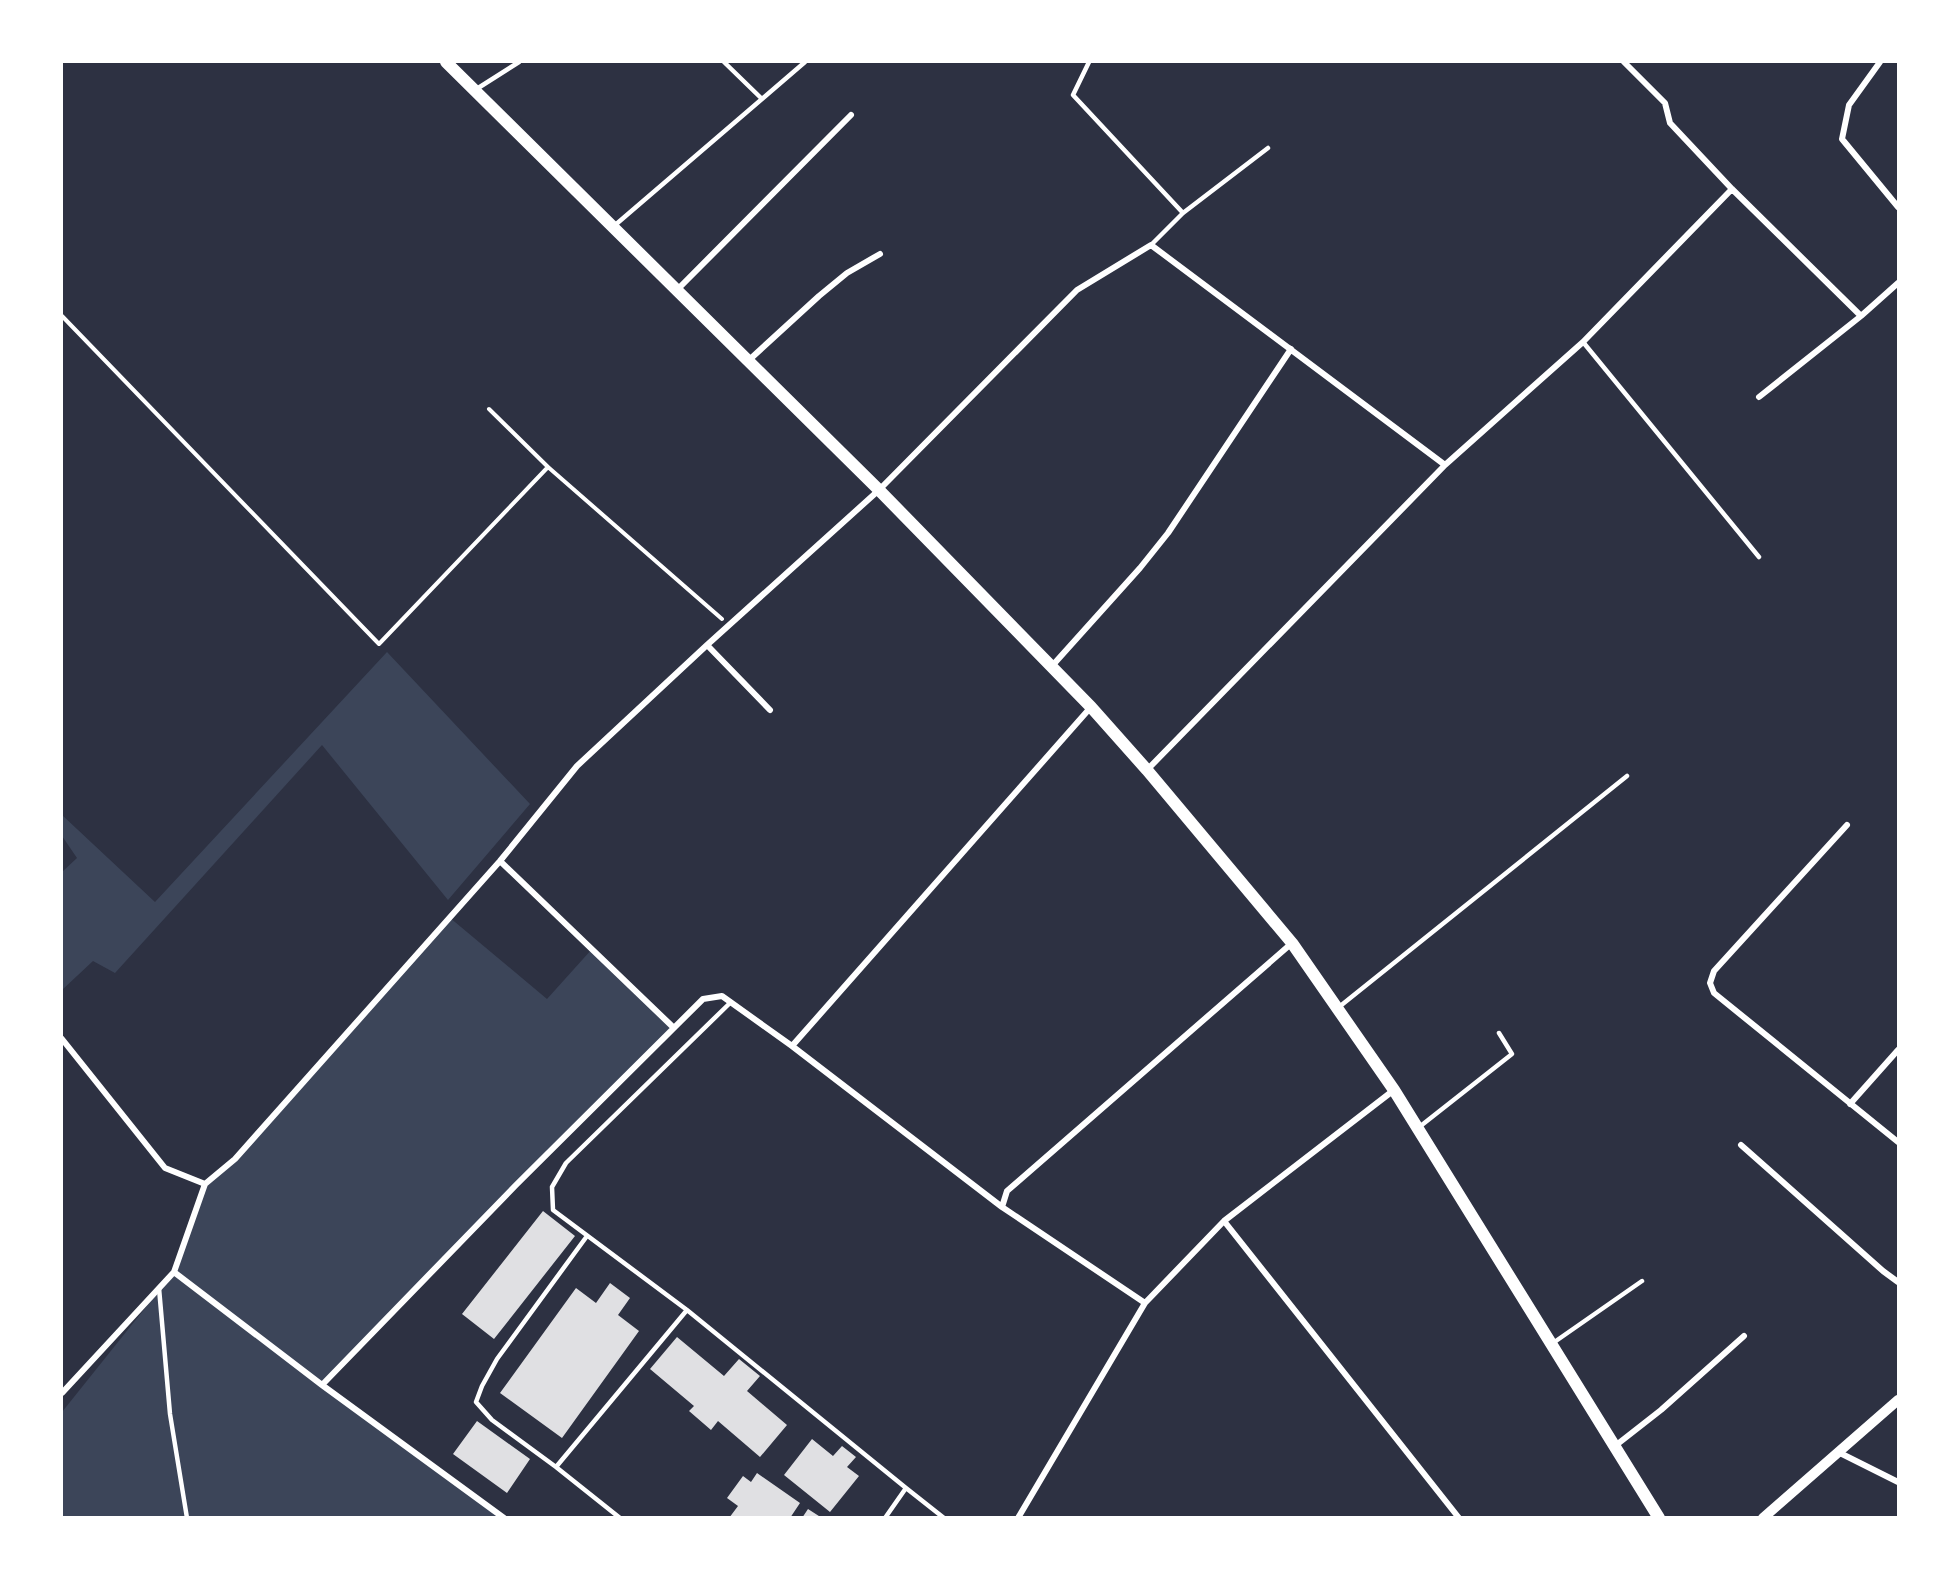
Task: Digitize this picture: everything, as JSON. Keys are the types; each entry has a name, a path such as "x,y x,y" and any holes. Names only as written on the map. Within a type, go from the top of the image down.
{"main road":[{"path":"446,62 879,490 1091,707 1148,770 1292,943 1338,1008 1418,1128 1659,1518"}],"street":[{"path":"1624,62 1665,103 1670,123 1732,189 1861,316"},
{"path":"1880,62 1849,105 1842,139 1899,207"},
{"path":"677,290 851,115"},
{"path":"1148,770 1445,465 1583,342 1732,189"},
{"path":"62,1393 174,1272 205,1184 235,1160 500,861 577,766 879,490 1077,290 1151,245 1445,465"},
{"path":"748,360 847,273 880,254"},
{"path":"1759,397 1899,283"},
{"path":"1051,667 1140,568 1168,533 1291,349"},
{"path":"707,645 770,710"},
{"path":"792,1046 1091,707"},
{"path":"1846,825 1714,971 1710,983 1714,993 1899,1142"},
{"path":"500,861 674,1028"},
{"path":"1002,1207 1007,1191 1292,943"},
{"path":"322,1385 516,1185 703,999 722,996 792,1046 1002,1207 1145,1303"},
{"path":"62,1039 165,1168 205,1184"},
{"path":"1850,1104 1899,1050"},
{"path":"1018,1518 1145,1303 1224,1221 1394,1090"},
{"path":"1741,1145 1899,1282"},
{"path":"1224,1221 1459,1518"},
{"path":"174,1272 322,1385 504,1518"},
{"path":"1615,1446 1661,1410 1744,1336"},
{"path":"1762,1518 1899,1400"},
{"path":"1838,1452 1899,1482"}],"lane":[{"path":"475,90 519,62"},
{"path":"724,62 761,98"},
{"path":"613,226 805,62"},
{"path":"1089,62 1073,95 1183,213"},
{"path":"1151,245 1183,213 1269,148"},
{"path":"1583,342 1759,556"},
{"path":"1338,1008 1627,776"},
{"path":"731,1002 566,1163 552,1187 553,1210 687,1310 944,1518"},
{"path":"1418,1128 1512,1054 1499,1033"},
{"path":"587,1236 497,1359 476,1402 492,1420 620,1518"},
{"path":"1552,1344 1642,1281"},
{"path":"159,1288 170,1413 187,1518"},
{"path":"556,1467 687,1310"},
{"path":"885,1518 906,1488"}],"path":[{"path":"62,316 379,644 548,467"},
{"path":"489,409 548,467 729,625"}],"shaded area":[{"path":"387,652 530,804 448,900 322,745 115,973 93,961 62,990 62,872 77,858 62,836 62,815 155,902"},
{"path":"449,917 547,999 592,949 674,1028 324,1383 506,1517 62,1517 62,1412 174,1272 205,1184 235,1159"}],"building":[{"path":"543,1211 575,1236 494,1339 462,1314"},
{"path":"610,1283 630,1298 618,1315 639,1331 562,1438 500,1393 576,1288 596,1303"},
{"path":"677,1337 724,1376 739,1359 760,1376 747,1391 787,1425 760,1457 718,1421 711,1430 689,1411 694,1406 650,1369"},
{"path":"477,1421 530,1459 507,1493 453,1454"},
{"path":"812,1439 833,1456 842,1446 856,1457 847,1467 859,1476 830,1512 784,1475"},
{"path":"757,1473 800,1503 790,1518 729,1518 738,1506 727,1498 743,1476 751,1482"},
{"path":"808,1509 822,1518 802,1518"}]}
